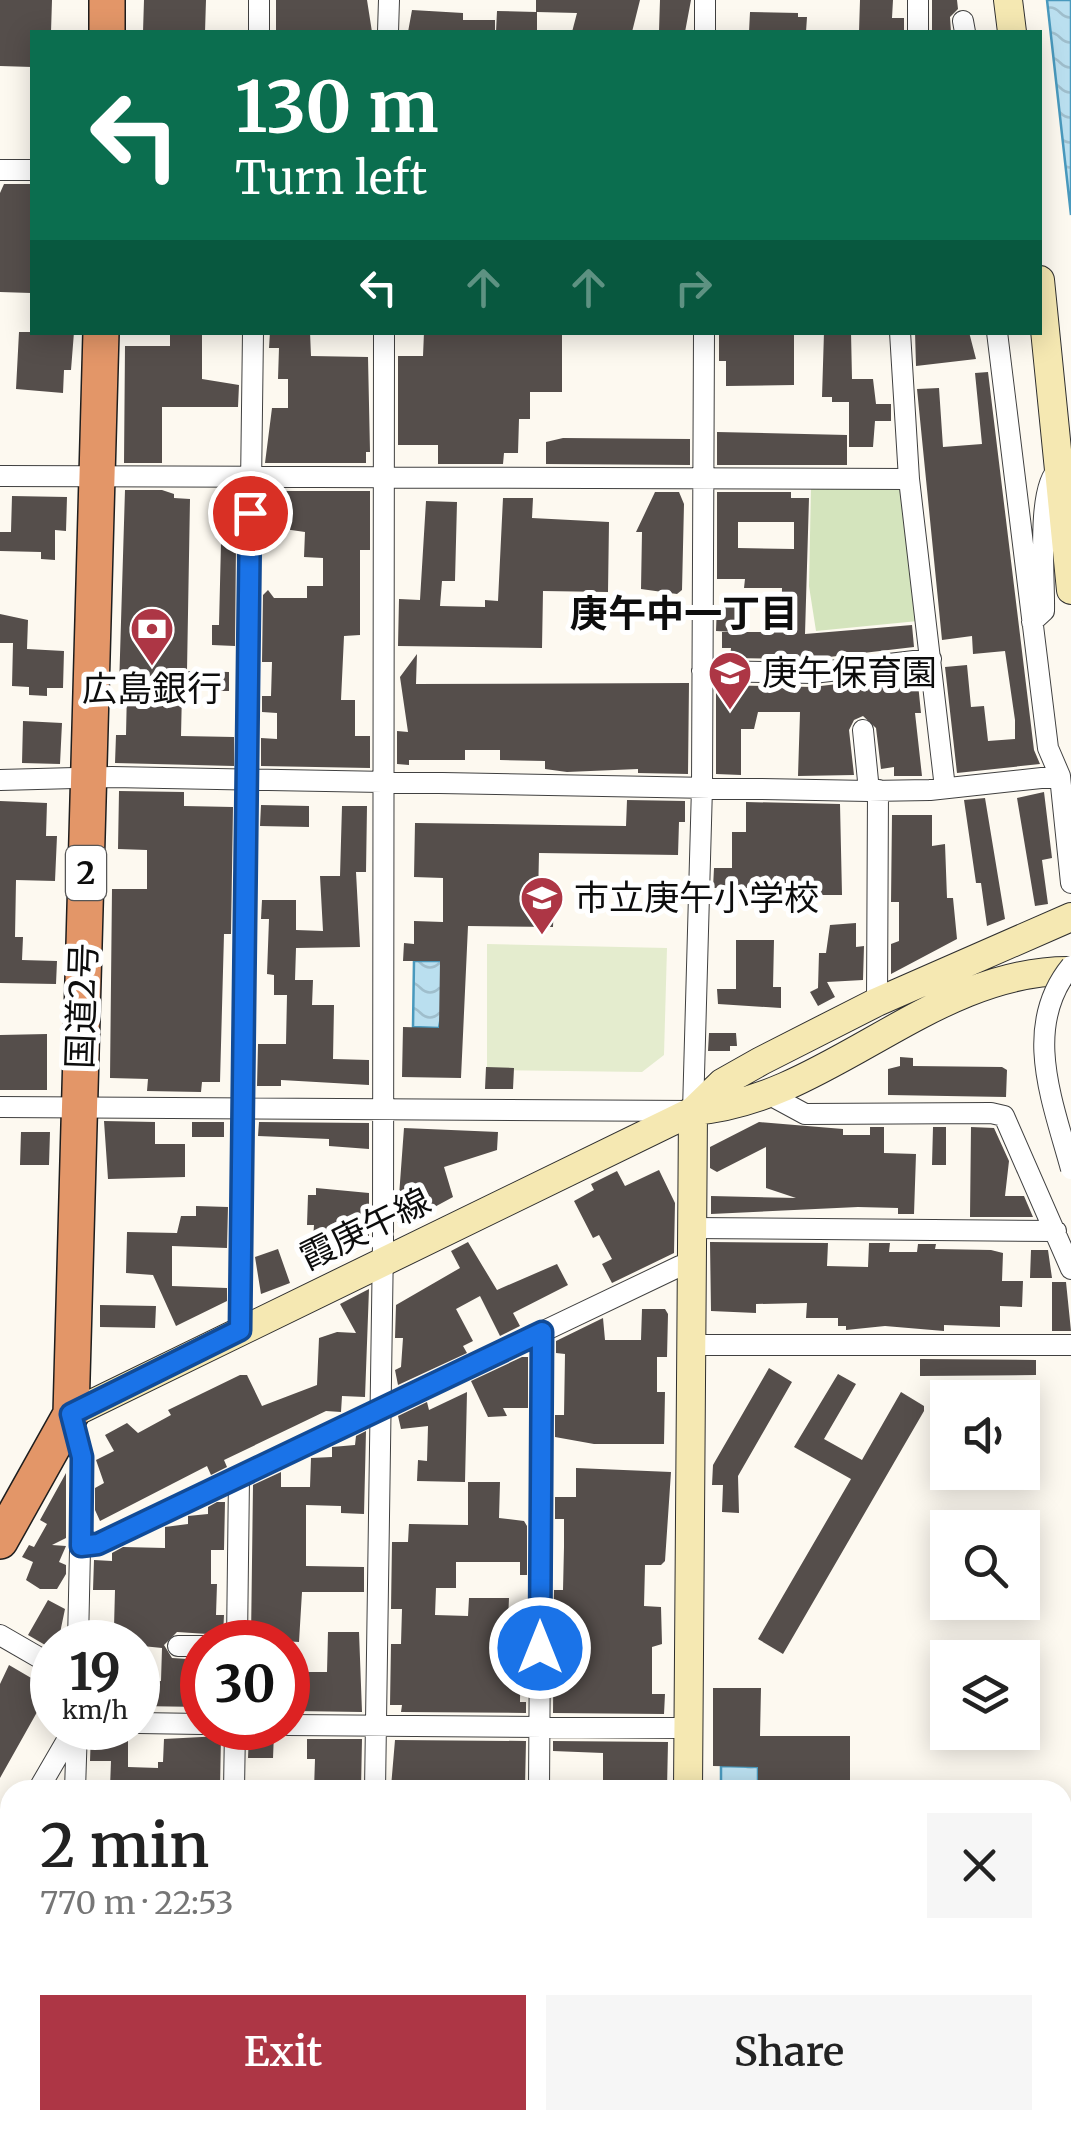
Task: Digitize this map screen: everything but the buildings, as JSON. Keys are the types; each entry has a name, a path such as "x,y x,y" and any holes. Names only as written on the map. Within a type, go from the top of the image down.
{"highway":[{"path":"107,30 108,0"},
{"name":"国道2号","path":"0,1541 71,1414 100,335"}],"street":[{"path":"259,0 259,30"},
{"path":"388,30 389,0"},
{"path":"704,30 705,0"},
{"path":"918,0 918,30"},
{"path":"1008,0 1012,30"},
{"path":"0,170 30,170"},
{"path":"1042,297 1071,590"},
{"path":"240,1330 254,335"},
{"path":"375,1780 383,1110 384,335"},
{"path":"688,1780 692,1111 702,787 704,335"},
{"path":"900,335 909,479 945,788"},
{"path":"996,335 1048,748 1060,776 1071,883"},
{"path":"1032,622 1044,610 1046,494 1052,474 1062,469"},
{"path":"0,476 909,479"},
{"path":"702,672 813,673 930,660"},
{"path":"864,730 874,790 877,1002"},
{"path":"0,780 88,778 874,790 945,788 1060,776"},
{"path":"692,1111 722,1083 877,1002 1071,917"},
{"path":"0,1107 692,1111 729,1108 768,1094 931,1008 1044,970 1071,968"},
{"path":"1071,968 1055,988 1043,1030 1045,1071 1071,1170"},
{"path":"768,1094 805,1114 991,1112 1004,1116 1071,1269"},
{"name":"霞庚午線","path":"71,1414 692,1111"},
{"path":"691,1228 1056,1231"},
{"path":"81,1546 98,1544 680,1266 691,1266"},
{"path":"539,1780 542,1332"},
{"path":"690,1345 1071,1344"},
{"path":"71,1414 82,1457 79,1620"},
{"path":"237,1620 239,1477"},
{"path":"0,1635 30,1652"},
{"path":"310,1724 688,1728"},
{"path":"44,1780 62,1750"},
{"path":"75,1750 75,1780"},
{"path":"234,1780 235,1750"}],"green space":[{"path":"894,485 903,492 918,621 816,631 809,586 811,486"},
{"path":"487,944 667,948 664,1055 642,1072 487,1070"}],"water":[{"path":"1047,0 1071,0 1071,215"},
{"path":"414,961 451,961 439,1028 413,1027"},
{"path":"721,1766 758,1767 758,1780 721,1780"}],"place":[{"name":"広島銀行","path":"152,667"},
{"name":"庚午保育園","path":"730,711"},
{"name":"市立庚午小学校","path":"542,936"}],"district":[{"name":"庚午中一丁目","path":"684,613"}],"route":[{"path":"250,513 240,1330 71,1414 82,1457 81,1546 98,1544 542,1332 540,1648"}]}
